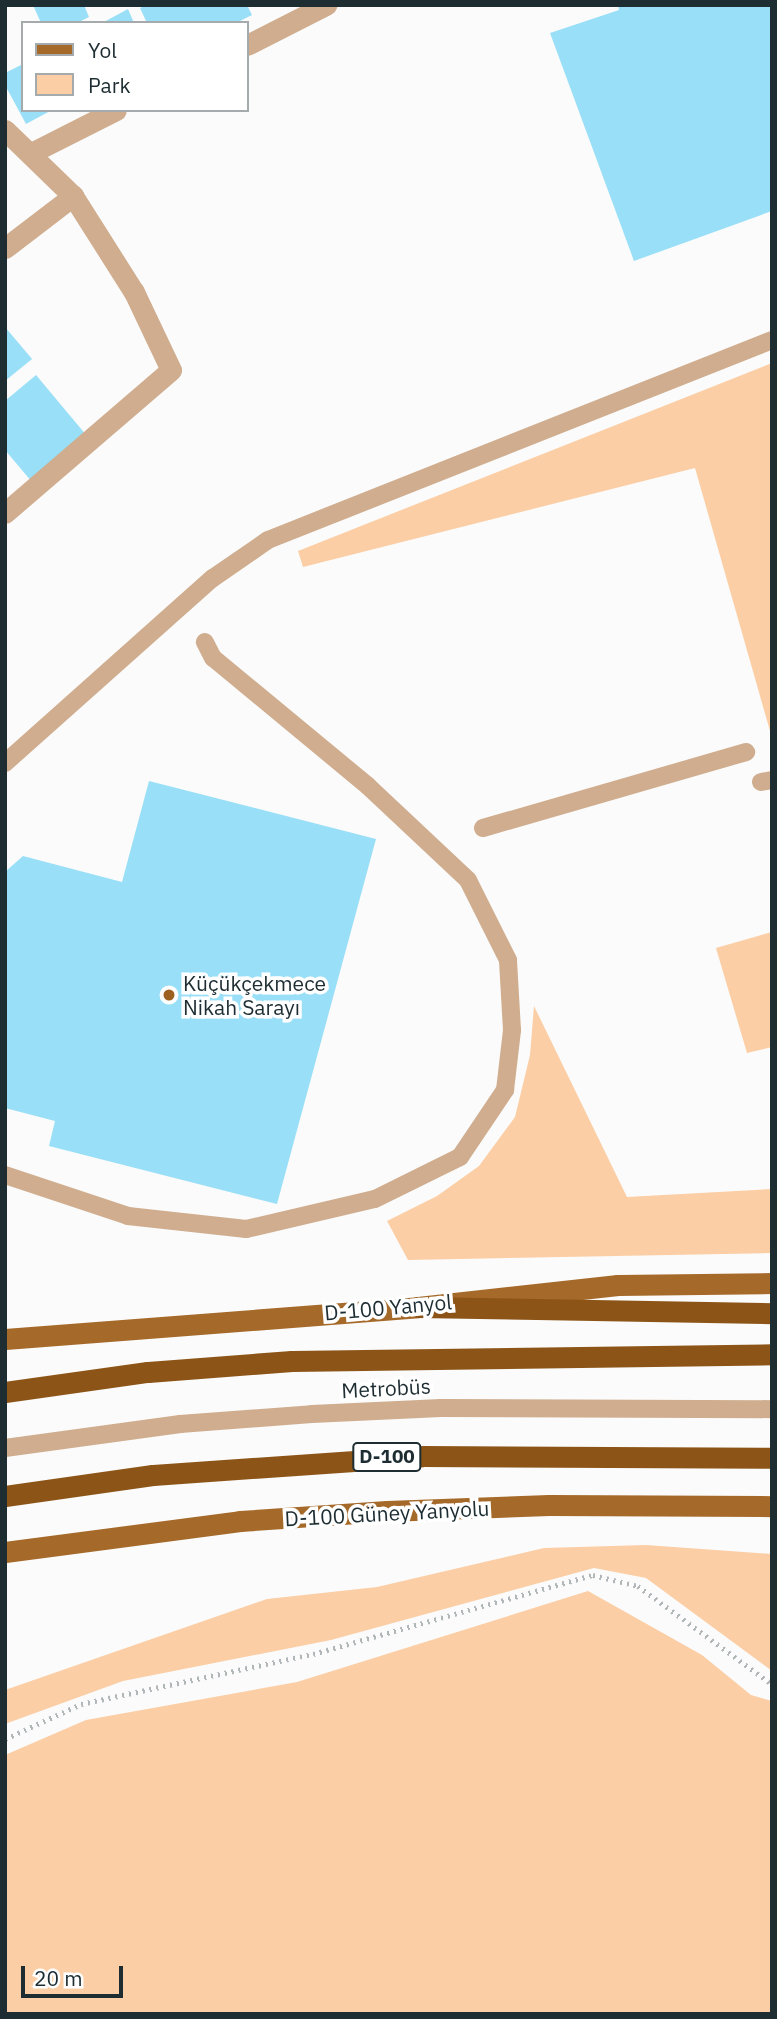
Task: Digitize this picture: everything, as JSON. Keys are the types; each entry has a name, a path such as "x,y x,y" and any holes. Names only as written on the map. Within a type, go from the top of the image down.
{"highway":[{"path":"418,1307 772,1313"},
{"path":"5,1392 148,1372 292,1361 772,1354"},
{"name":"D-100","path":"5,1496 179,1472 422,1456 772,1458"}],"main road":[{"name":"D-100 Yanyol","path":"8,1335 418,1307 518,1293 618,1285 772,1283"},
{"name":"D-100 Güney Yanyolu","path":"5,1552 240,1521 373,1512 549,1505 772,1506"}],"street":[{"path":"248,44 326,5"},
{"path":"31,153 112,112"},
{"path":"5,130 73,196 134,292 172,370 5,513"},
{"path":"5,248 73,196"}],"lane":[{"path":"5,763 213,578 268,540 772,340"},
{"path":"5,1175 128,1216 246,1229 374,1199 460,1157 505,1090 512,1030 508,960 468,880 368,786 213,658 205,642"},
{"path":"483,828 746,752"},
{"name":"Metrobüs","path":"5,1448 180,1424 441,1408 772,1409"}],"path":[{"path":"5,1739 81,1704 325,1651 593,1576 638,1586 685,1616 772,1684"}],"green space":[{"path":"772,363 772,738 695,468 303,567 298,551"},
{"path":"772,932 772,1047 747,1053 716,948"},
{"path":"534,1006 627,1197 772,1189 772,1253 408,1260 387,1221 437,1196 479,1166 515,1117 530,1055"},
{"path":"646,1545 772,1554 772,1671 646,1578 594,1568 331,1640 123,1681 5,1724 5,1690 267,1599 377,1587 544,1548"},
{"path":"588,1591 702,1655 751,1695 772,1701 772,2014 5,2014 5,1755 86,1720 297,1682"}],"building":[{"path":"33,5 84,5 89,17 81,21 40,21"},
{"path":"146,5 247,5 252,15 240,21 146,21 140,8"},
{"path":"618,5 772,5 772,211 634,261 550,33 619,10"},
{"path":"128,9 133,21 106,21"},
{"path":"21,65 21,112 48,112 26,124 5,85 5,73"},
{"path":"5,327 32,359 5,381"},
{"path":"36,375 87,436 32,482 5,450 5,401"},
{"name":"Küçükçekmece Nikah Sarayı","path":"149,781 376,839 277,1204 49,1146 55,1121 5,1108 5,872 23,856 122,882"}],"place":[{"name":"Küçükçekmece Nikah Sarayı","path":"169,995"}]}
